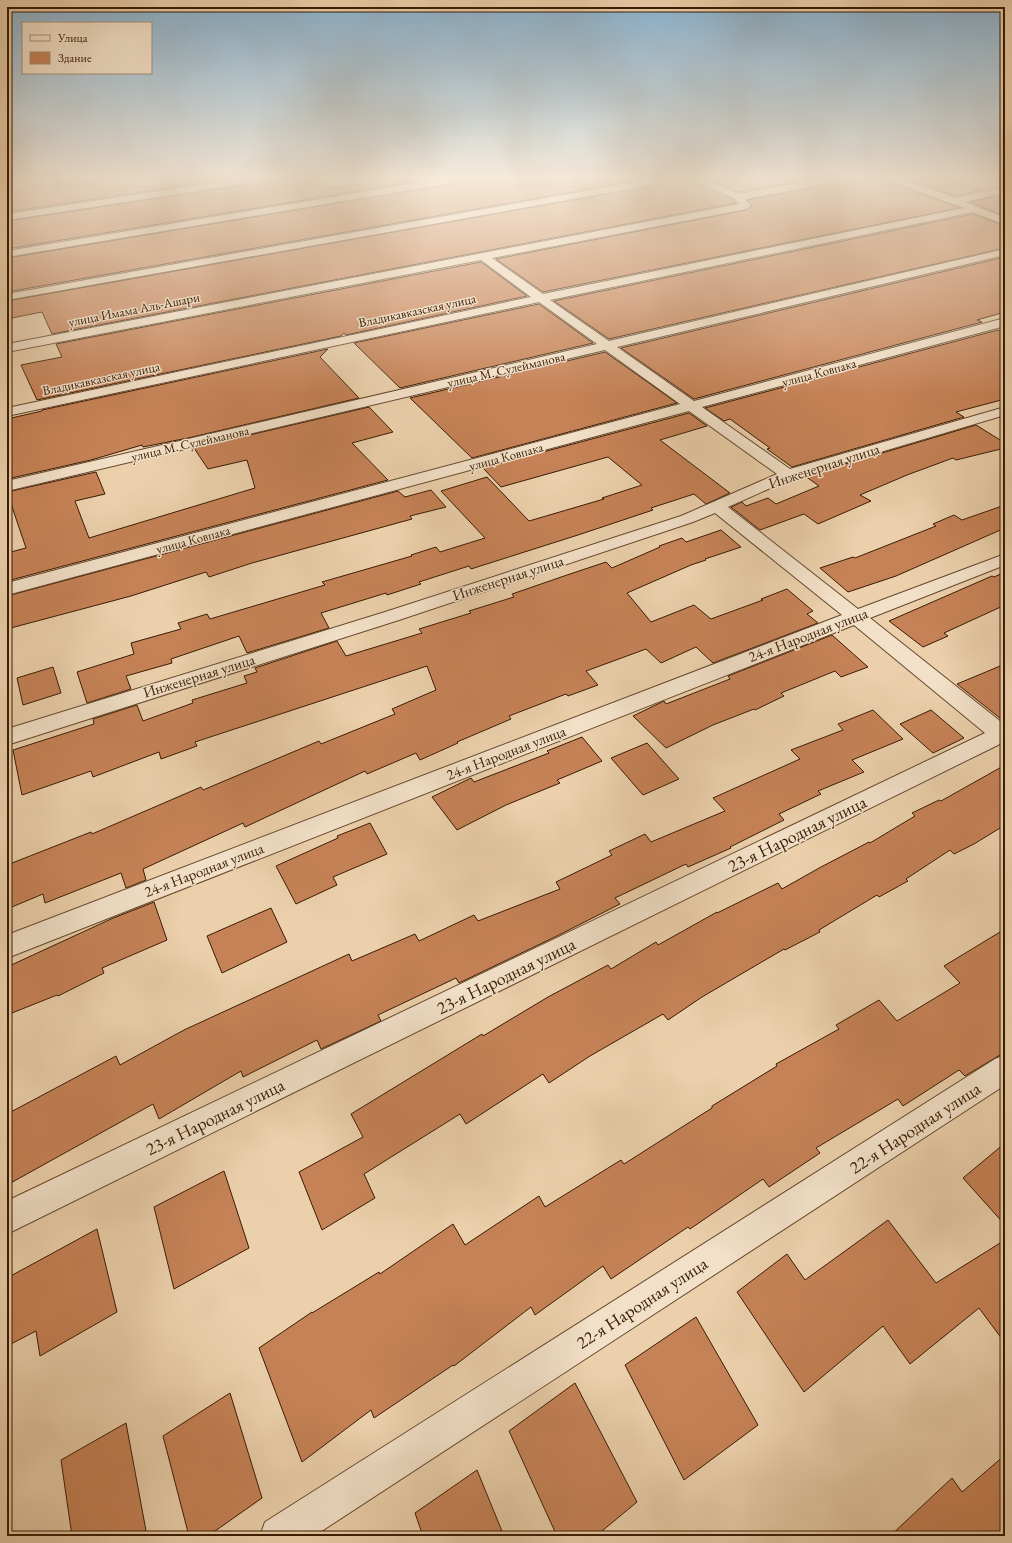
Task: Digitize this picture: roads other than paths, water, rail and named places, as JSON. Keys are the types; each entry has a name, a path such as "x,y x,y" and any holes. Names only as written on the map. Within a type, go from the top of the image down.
{"street":[{"path":"7,254 25,251"},
{"path":"7,297 265,251"},
{"name":"улица Имама Аль-Ашари","path":"7,348 508,251"},
{"name":"Владикавказская улица","path":"7,412 541,298 770,251"},
{"name":"улица М. Сулейманова","path":"7,486 1005,252"},
{"path":"482,256 788,475"},
{"name":"улица Ковпака","path":"7,589 1005,322"},
{"name":"Инженерная улица","path":"7,737 392,616 687,519 788,475 1005,410"},
{"path":"716,506 856,616 1004,736"},
{"name":"24-я Народная улица","path":"7,947 1005,558"},
{"name":"23-я Народная улица","path":"7,1218 1004,736"},
{"name":"22-я Народная улица","path":"279,1536 1005,1070"}]}
